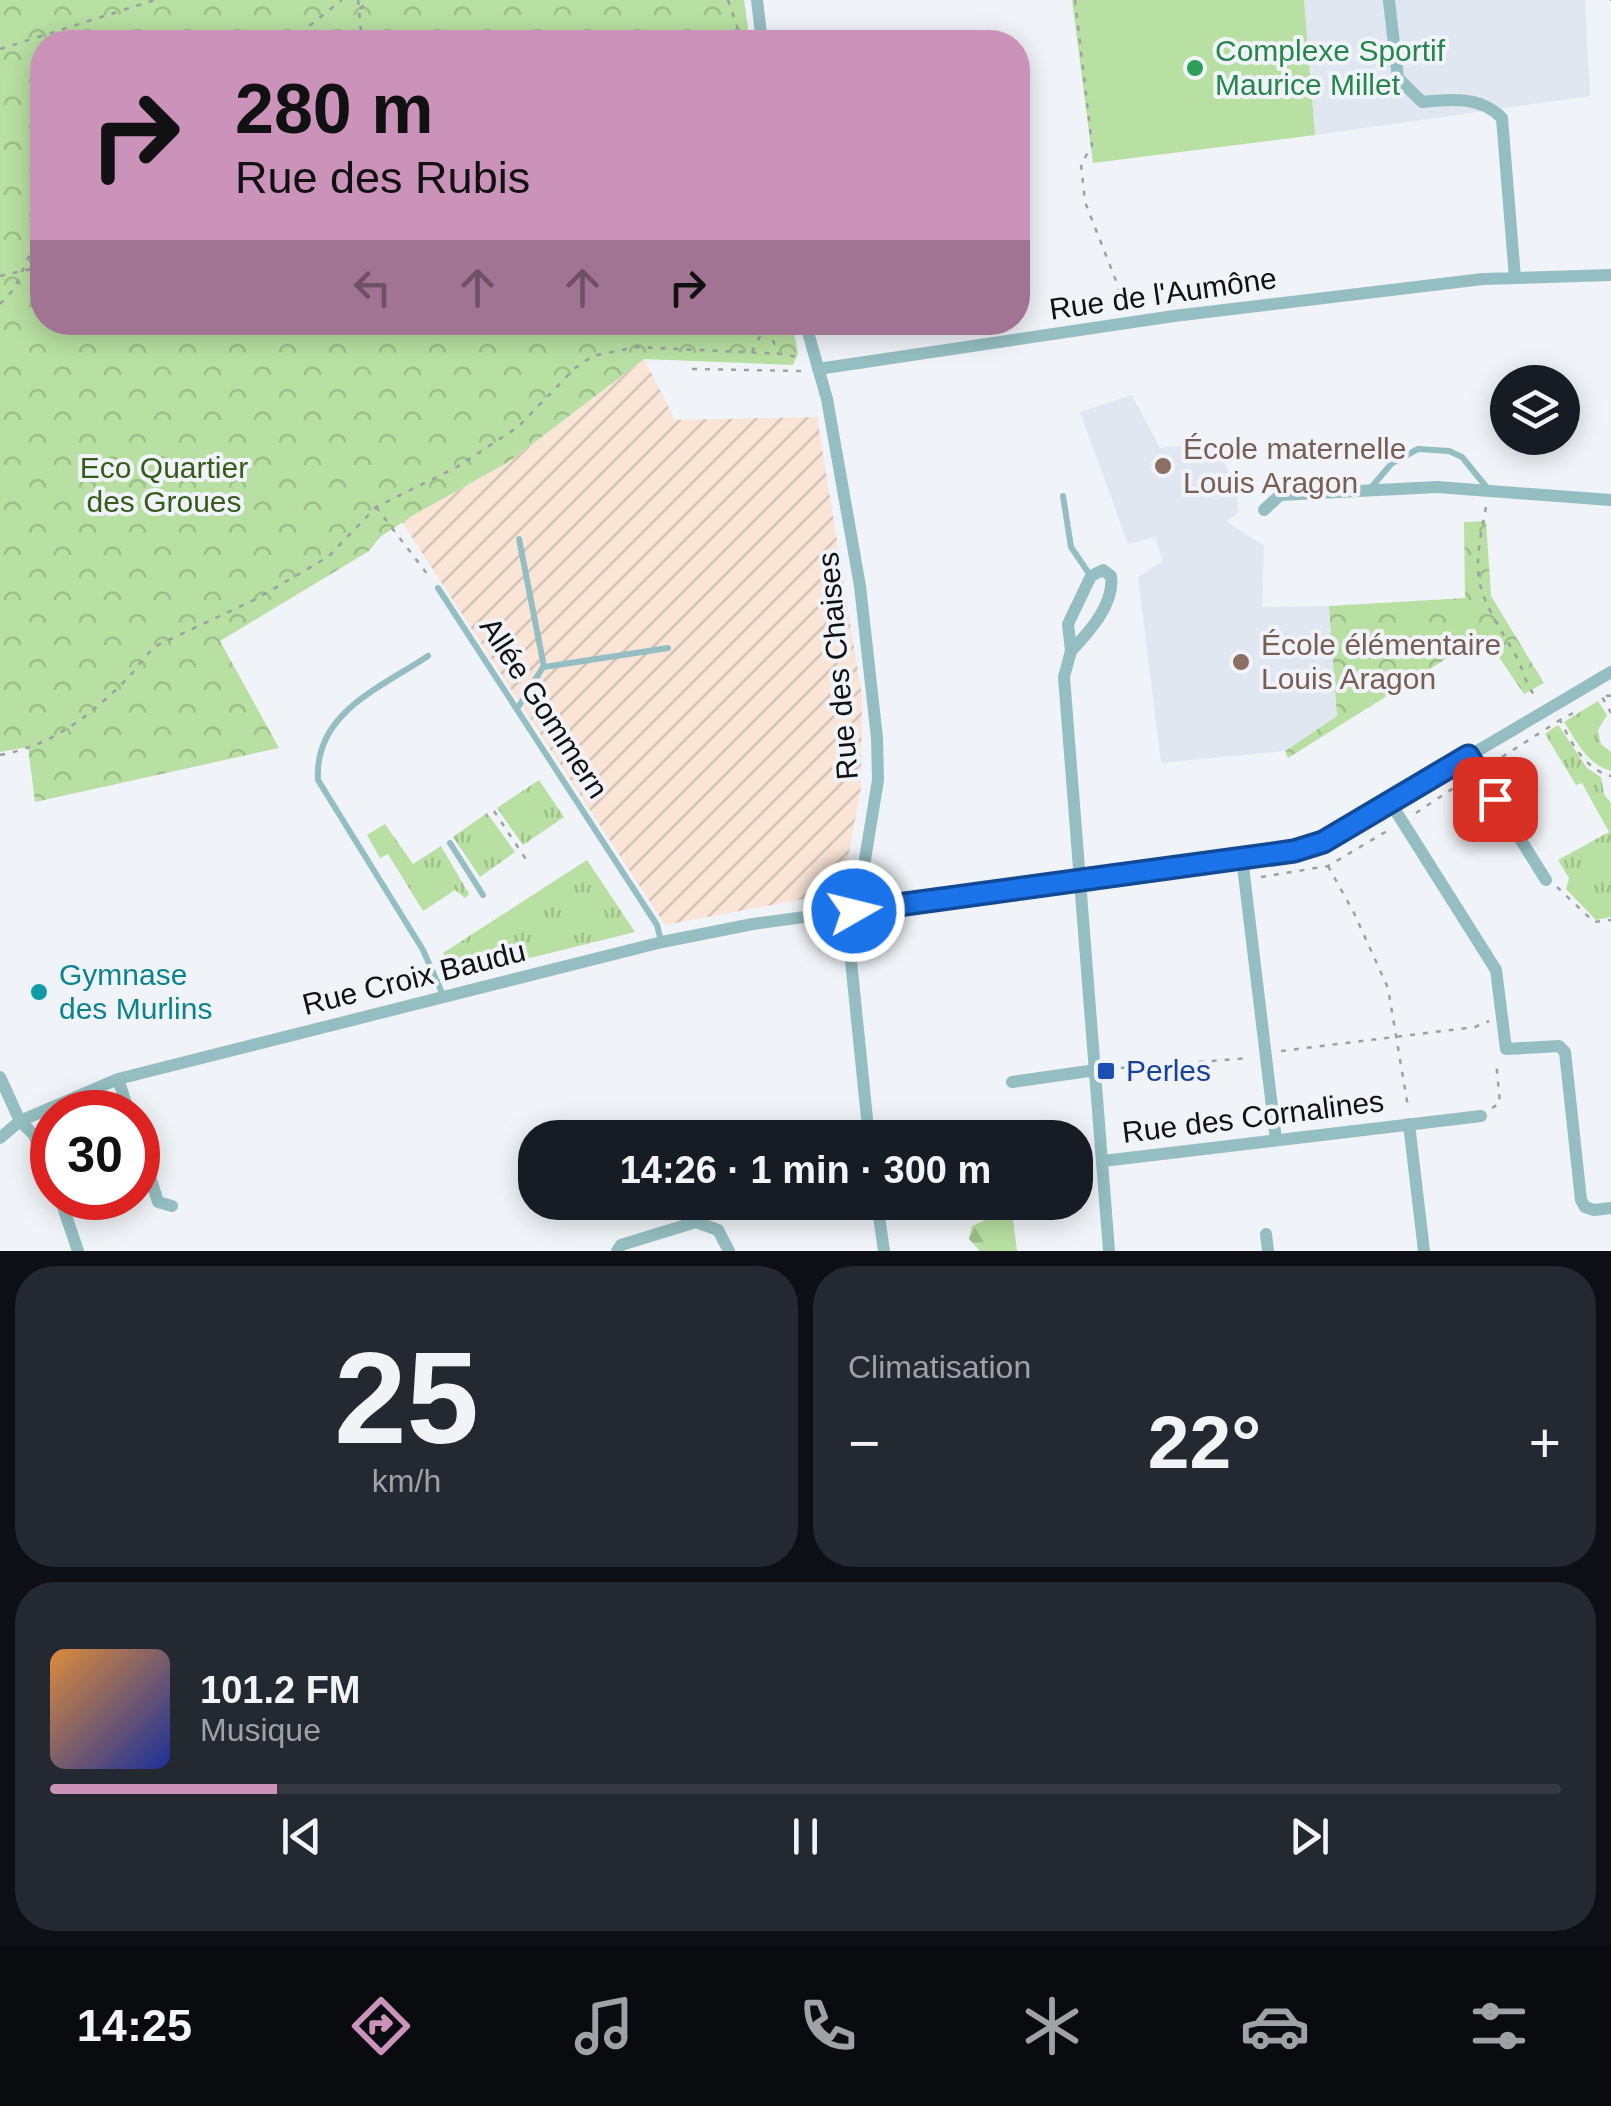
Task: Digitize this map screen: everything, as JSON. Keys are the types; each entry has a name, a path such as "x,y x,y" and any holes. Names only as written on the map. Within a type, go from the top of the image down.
{"street":[{"path":"757,0 761,30"},
{"path":"1390,1 1398,78 1407,89 1422,102 1476,102 1502,118 1515,278"},
{"name":"Rue de l'Aumône","path":"818,370 1129,322 1515,278 1611,275"},
{"name":"Rue des Chaises","path":"809,335 828,399 860,586 877,738 878,780 850,951 867,1120"},
{"path":"1264,510 1280,495 1437,487 1611,500"},
{"path":"1071,651 1090,631 1112,587 1111,576 1103,570 1091,576 1068,624 1071,651 1064,676 1108,1251"},
{"name":"Rue Croix Baudu","path":"0,1138 20,1121 118,1079 662,942 753,924 1294,851 1323,842 1611,672"},
{"path":"1468,756 1546,880"},
{"path":"1390,802 1496,970 1506,1049 1558,1046 1565,1052 1582,1200 1585,1207 1594,1210 1611,1208"},
{"path":"1242,858 1276,1140"},
{"path":"1012,1082 1096,1070"},
{"path":"118,1079 122,1090"},
{"path":"2,1085 20,1121 30,1131"},
{"name":"Rue des Cornalines","path":"1103,1160 1481,1116"},
{"name":"Rue des Cornalines","path":"1409,1124 1424,1251"},
{"path":"160,1203 172,1206"},
{"path":"67,1220 78,1251"},
{"path":"880,1220 884,1251"},
{"path":"617,1251 620,1245 696,1222 718,1230 729,1251"},
{"path":"1266,1234 1268,1251"}],"lane":[{"path":"1369,490 1392,463 1418,449 1462,456 1489,490"},
{"path":"1062,496 1071,546 1091,576"},
{"path":"518,539 544,667 518,709"},
{"name":"Allée Gommern","path":"438,588 657,925 662,942"},
{"path":"544,667 668,648"},
{"path":"428,656 337,716 317,764 318,780 423,950 444,996"},
{"path":"450,843 482,895"}],"path":[{"path":"60,30 155,0"},
{"path":"305,30 342,0"},
{"path":"358,0 361,30"},
{"path":"359,10 369,0"},
{"path":"728,0 738,30"},
{"path":"1075,0 1092,146 1081,164 1085,202 1128,310 1129,322"},
{"path":"0,49 30,40"},
{"path":"0,304 14,289 30,255"},
{"path":"0,276 30,269"},
{"path":"752,353 761,335"},
{"path":"771,335 779,354"},
{"path":"0,755 48,742 83,718 158,645 256,598 328,557 376,506 484,451 518,427 574,368 593,356 636,347 779,354 807,360"},
{"path":"692,368 818,370"},
{"path":"1489,490 1477,540 1476,569 1482,596 1521,665 1528,689 1540,699"},
{"path":"376,506 438,588"},
{"path":"1597,688 1611,713"},
{"path":"1601,695 1611,696"},
{"path":"1245,879 1328,866 1574,712"},
{"path":"1560,720 1590,768 1611,776"},
{"path":"494,812 530,864"},
{"name":"Rue des Cornalines","path":"1328,866 1388,988 1409,1124"},
{"path":"1546,880 1566,893 1594,922 1611,920"},
{"path":"1096,1070 1266,1056 1286,1050 1475,1028 1485,1020 1500,1023"},
{"path":"1481,1116 1500,1104 1496,1058 1506,1049"}],"shaded area":[{"path":"1304,0 1585,0 1590,96 1315,135"},
{"path":"644,359 675,420 817,417 862,696 861,787 845,874 819,896 665,925 402,522 510,461"},
{"name":"École élémentaire Louis Aragon","path":"1132,395 1160,448 1213,443 1236,484 1238,513 1226,521 1264,546 1262,607 1329,606 1337,716 1285,751 1161,763 1138,577 1163,561 1155,537 1128,544 1080,412"}],"green space":[{"name":"Eco Quartier des Groues","path":"0,0 744,0 748,30 30,30 30,335 794,335 798,353 793,365 644,359 510,461 412,516 380,537 369,551 220,641 279,748 35,802 28,747 0,752"},
{"name":"Complexe Sportif Maurice Millet","path":"1072,0 1304,0 1315,135 1093,163"},
{"path":"1486,521 1491,596 1544,683 1524,694 1484,635 1288,758 1285,751 1337,716 1329,606 1465,598 1464,522"},
{"path":"1598,701 1607,715 1598,730 1601,744 1611,752 1611,771 1589,758 1564,722"},
{"path":"1556,726 1587,768 1601,777 1604,794 1611,803 1611,917 1596,920 1566,889 1569,878 1558,860 1609,832 1582,783 1576,785 1545,734"},
{"path":"539,780 564,817 523,845 497,808"},
{"path":"487,813 515,852 480,877 453,837"},
{"path":"385,824 413,864 441,846 469,894 465,898 455,890 423,911 388,854 380,858 367,835"},
{"path":"587,860 635,932 457,976 443,953"},
{"path":"986,1220 1013,1220 1017,1251 980,1251 969,1239 972,1226"}],"place":[{"name":"Complexe Sportif Maurice Millet","path":"1195,68"},
{"name":"École maternelle Louis Aragon","path":"1163,466"},
{"name":"École élémentaire Louis Aragon","path":"1241,662"},
{"name":"Gymnase des Murlins","path":"39,992"},
{"name":"Perles","path":"1106,1071"}],"route":[{"path":"854,911 1294,851 1323,842 1468,756 1495,799"}]}
